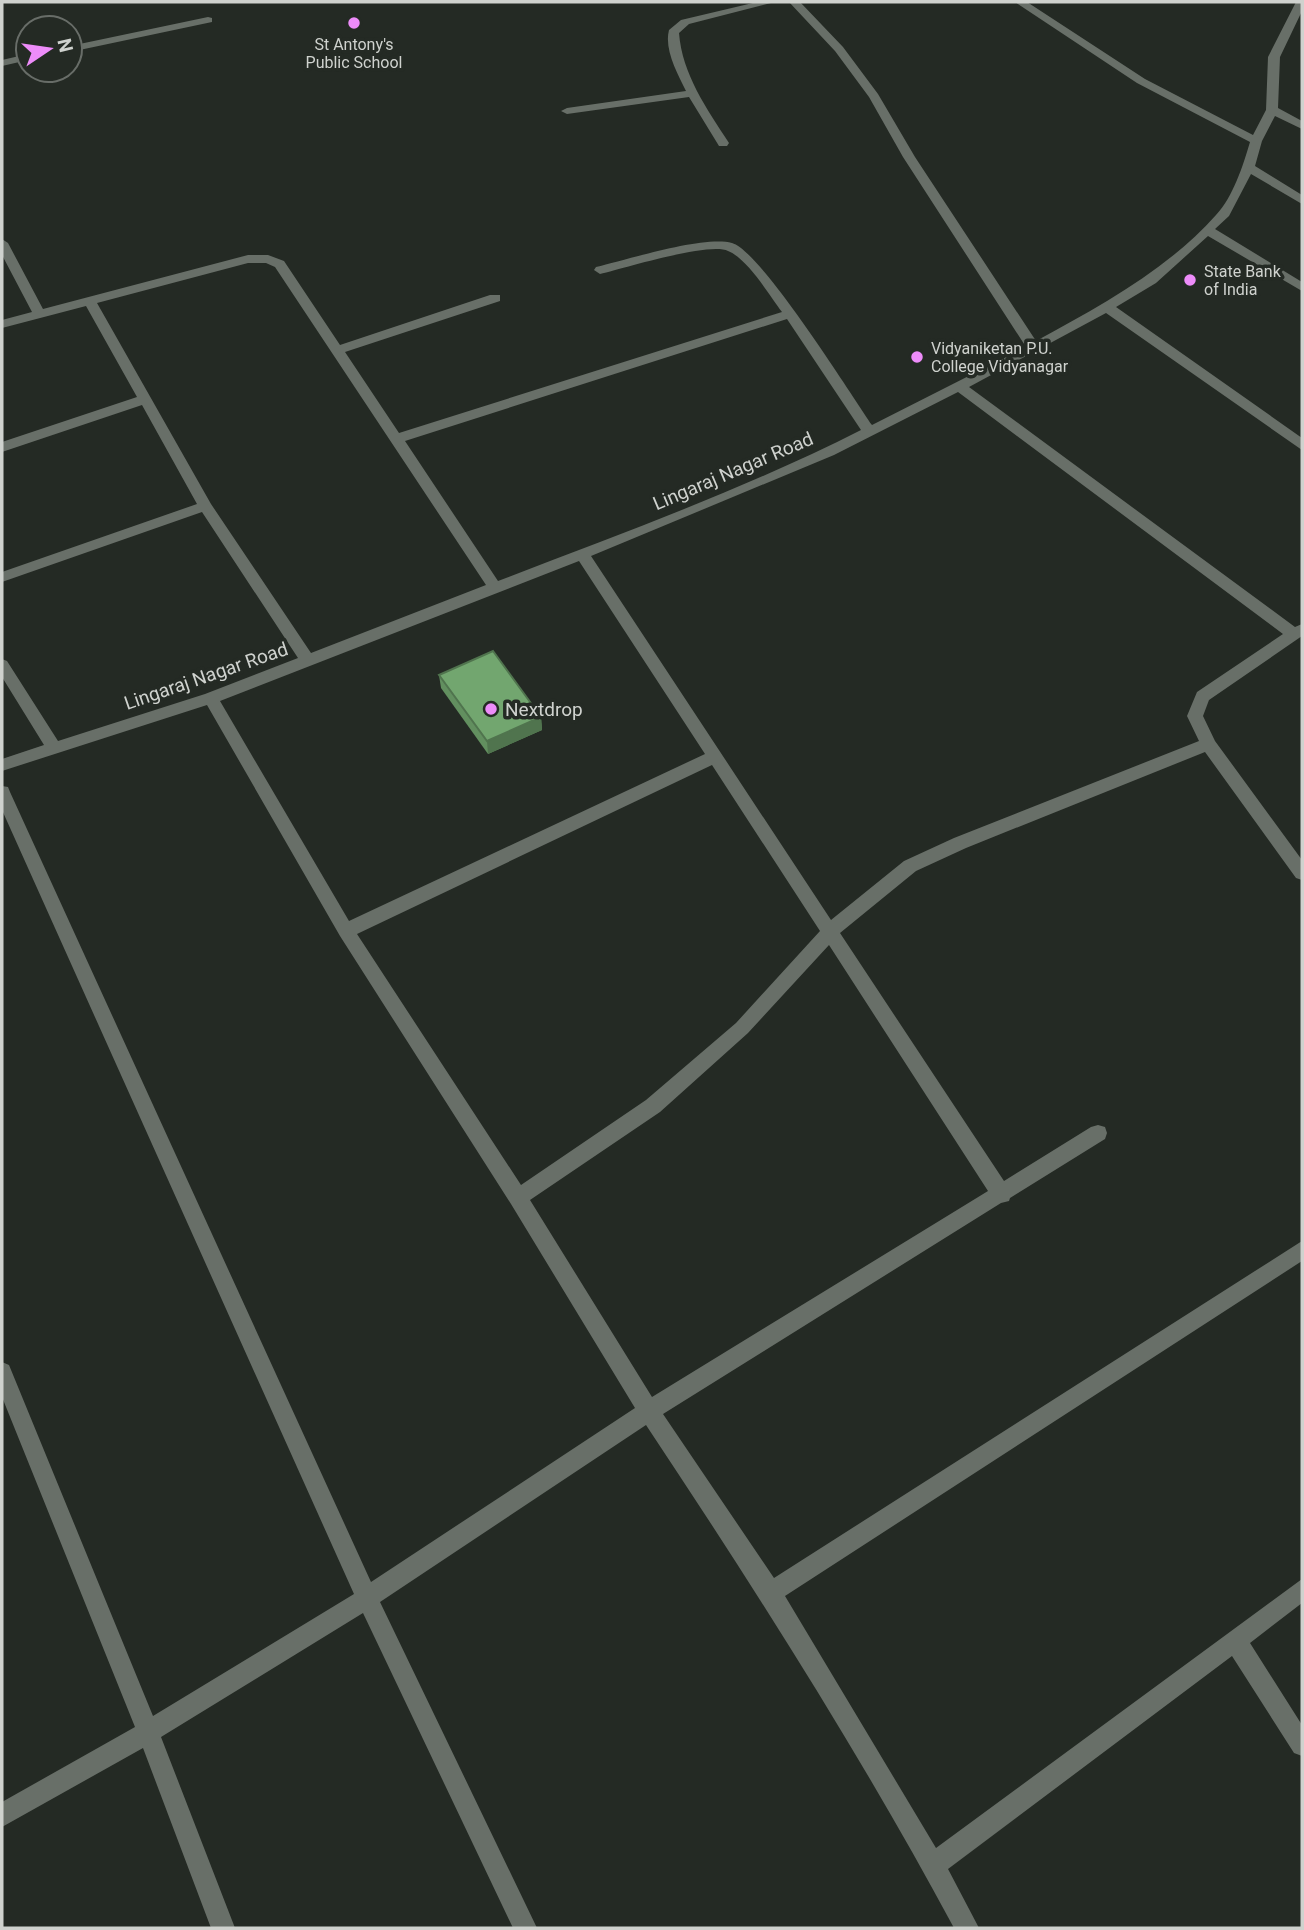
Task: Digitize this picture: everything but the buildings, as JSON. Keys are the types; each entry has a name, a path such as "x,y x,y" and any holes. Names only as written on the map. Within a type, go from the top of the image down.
{"street":[{"path":"723,143 693,93 673,45 673,32 685,22 770,2"},
{"path":"794,2 839,49 874,96 909,158 1034,348"},
{"path":"1020,2 1140,81 1256,141"},
{"name":"Lingaraj Nagar Road","path":"2,765 211,698 582,554 817,457 1034,348 1107,307 1152,280 1223,216 1249,167 1256,141 1272,110 1274,57 1301,2"},
{"path":"84,46 208,20"},
{"path":"567,111 693,93"},
{"path":"1272,110 1302,126"},
{"path":"1249,167 1302,200"},
{"path":"1209,231 1302,287"},
{"path":"2,243 39,314"},
{"path":"600,270 688,249 712,245 730,246 745,256 790,314 869,432"},
{"path":"2,324 248,258 268,259 280,264 495,588"},
{"path":"338,351 495,298"},
{"path":"90,301 205,506 308,661"},
{"path":"1107,307 1302,445"},
{"path":"397,439 790,314"},
{"path":"958,386 1298,631 1203,696 1195,716 1208,744 1302,873"},
{"path":"2,447 144,400"},
{"path":"2,578 205,506"},
{"path":"582,554 1002,1195"},
{"path":"2,665 54,748"},
{"path":"211,698 346,932 518,1198 649,1411 771,1593 933,1865 967,1928"},
{"path":"518,1198 653,1106 741,1028 829,933 910,866 960,843 1208,744"},
{"path":"346,932 714,757"},
{"path":"2,792 367,1598 525,1928"},
{"path":"2,1815 148,1732 367,1598 649,1411 1002,1195 1098,1133"},
{"path":"771,1593 1302,1250"},
{"path":"2,1372 148,1732 223,1928"},
{"path":"933,1865 1302,1590"},
{"path":"1235,1640 1302,1745"}],"place":[{"name":"St Antony's Public School","path":"354,23"},
{"name":"State Bank of India","path":"1190,280"},
{"name":"Vidyaniketan P.U. College Vidyanagar","path":"917,357"},
{"name":"Nextdrop","path":"491,709"}]}
